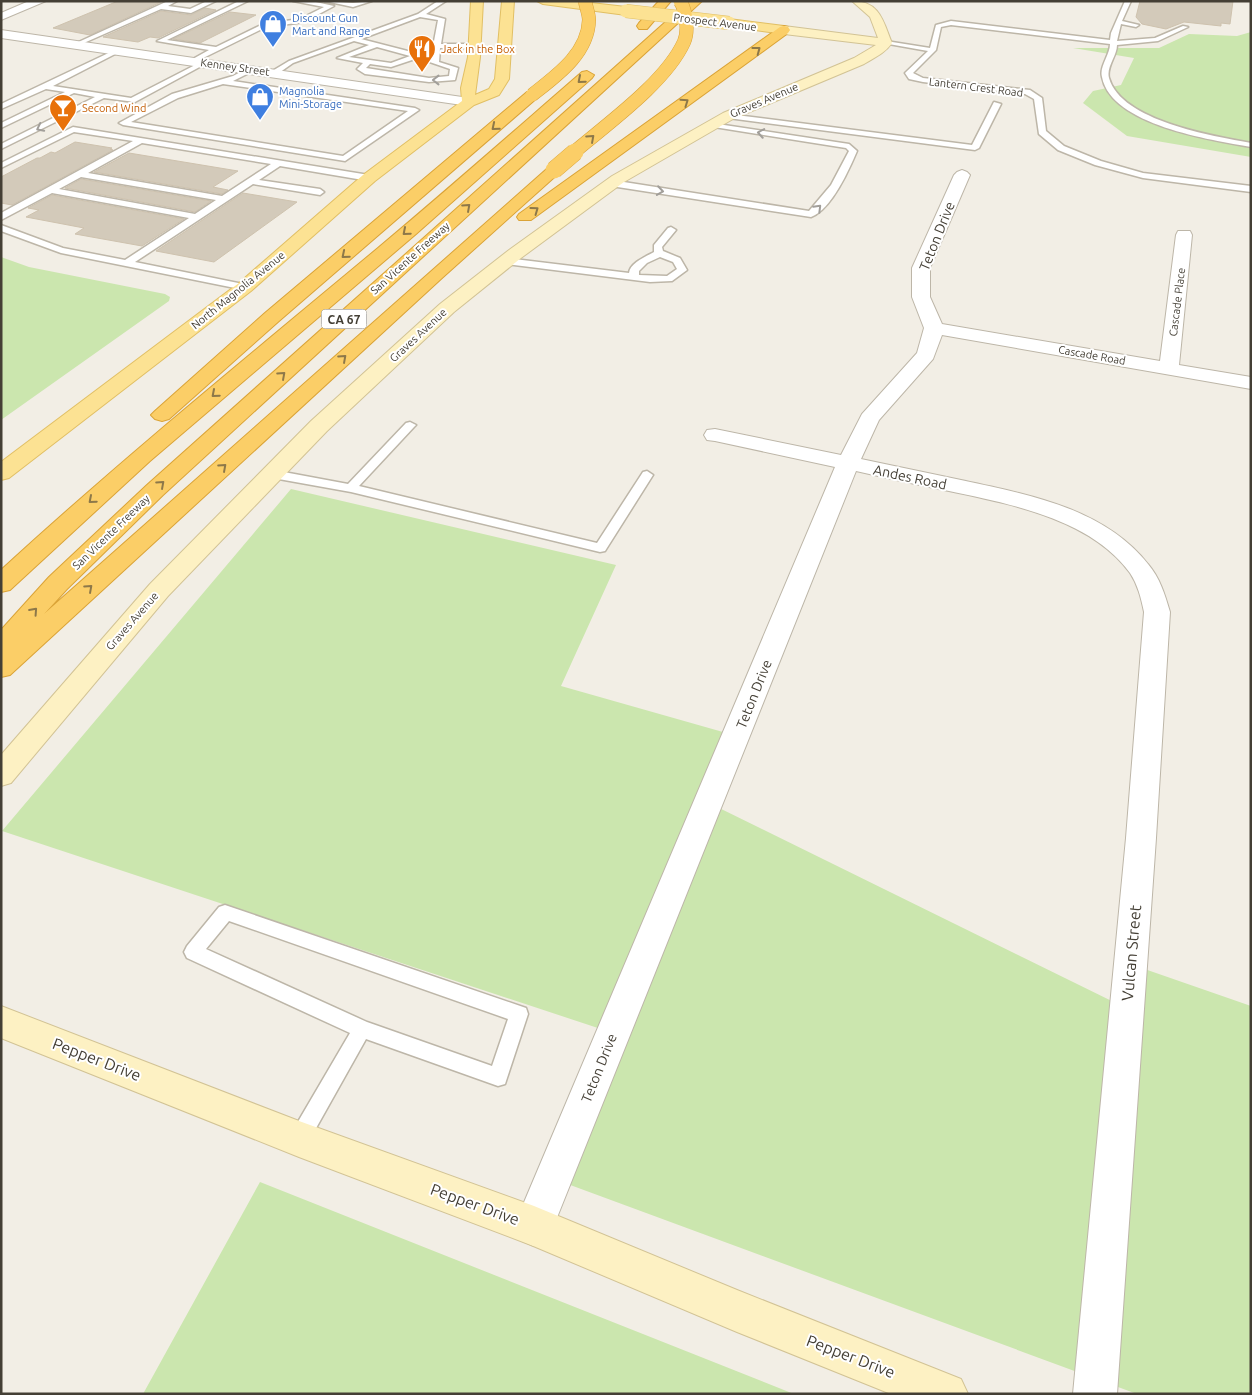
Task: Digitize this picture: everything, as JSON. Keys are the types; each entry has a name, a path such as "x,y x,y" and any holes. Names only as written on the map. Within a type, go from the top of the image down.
{"highway":[{"path":"1,572 99,472 272,317 573,59 582,45 590,19 585,1"},
{"path":"643,26 664,1"},
{"path":"628,39 671,1"},
{"path":"1,668 436,274 648,88 667,69 685,40 685,9 680,1"},
{"name":"San Vicente Freeway","path":"1,647 58,584 155,490 696,1"},
{"path":"436,274 468,259 635,136 720,78 784,30"},
{"name":"San Vicente Freeway","path":"1,584 64,524 386,250 599,64"}],"main road":[{"path":"469,102 468,88 473,72 477,1"},
{"name":"North Magnolia Avenue","path":"1,473 245,287 369,178 469,102 494,92 502,79 508,1"},
{"name":"Prospect Avenue","path":"543,1 886,43"},
{"path":"858,1 875,15 886,43"},
{"name":"Graves Avenue","path":"1,775 159,590 319,426 447,308 506,261 611,183 721,120 859,61 877,51 886,43"},
{"name":"Pepper Drive","path":"1,1022 299,1139 534,1226 737,1311 946,1394"}],"street":[{"path":"1,17 40,1"},
{"name":"Kenney Street","path":"1,34 469,102"},
{"name":"Teton Drive","path":"534,1226 848,463 869,418 926,355 934,328 921,297 921,268 962,175"},
{"name":"Cascade Place","path":"1169,368 1184,235"},
{"name":"Cascade Road","path":"934,328 1251,383"},
{"name":"Andes Road","path":"715,435 1022,500 1066,516 1100,535"},
{"name":"Vulcan Street","path":"1095,1394 1140,848 1157,612 1152,590 1141,569 1130,557 1100,535"}],"lane":[{"path":"75,45 174,1"},
{"path":"161,7 191,11 213,1"},
{"path":"216,49 160,41 245,1"},
{"path":"45,87 132,100 198,62 216,49 265,25 302,21 330,6 296,1"},
{"path":"328,1 352,4 369,1"},
{"path":"273,73 291,62 420,15 443,1"},
{"path":"1128,1 1113,35 1115,43 1105,75 1109,89 1131,108 1157,122 1196,134 1251,145"},
{"path":"420,15 442,19 434,60"},
{"path":"1119,22 1136,25"},
{"path":"886,43 933,50 938,26 951,23 1115,43 1156,40 1185,27"},
{"path":"1158,31 1166,34"},
{"path":"354,39 434,60 436,63 454,68 453,77 435,80 368,72 361,69 368,62"},
{"path":"376,45 340,58 391,65 417,56"},
{"path":"437,46 475,46"},
{"name":"Lantern Crest Road","path":"933,50 909,73 912,77 923,80 1027,92 1038,98 1042,132 1060,148 1098,163 1143,174 1251,189"},
{"path":"1,108 117,51"},
{"path":"224,82 415,110 345,159 123,123 175,96 236,78 250,70"},
{"path":"1,126 72,91"},
{"path":"1,147 103,96"},
{"path":"721,120 975,148 996,104"},
{"path":"611,183 811,214 820,207 845,170 853,151 849,146 721,120"},
{"path":"1,166 72,129 369,178"},
{"path":"1,217 140,141"},
{"path":"127,263 278,163"},
{"path":"79,174 223,199"},
{"path":"252,181 320,192"},
{"path":"50,190 197,217"},
{"path":"1,228 61,250 245,287"},
{"path":"659,253 657,247 671,230"},
{"path":"506,261 634,278 669,279 682,270 677,260 659,253 644,261 634,270 634,278"},
{"path":"351,488 410,425"},
{"path":"274,474 351,488 600,548 647,475"},
{"path":"225,912 519,1014 498,1078 362,1029 193,952 225,912"},
{"path":"299,1139 362,1029"}],"green space":[{"path":"1251,32 1251,157 1127,136 1083,103 1093,91 1121,85 1134,58 1073,48 1159,48 1189,34 1237,36"},
{"path":"1,257 29,267 165,294 170,297 169,301 1,420"},
{"path":"291,489 616,565 561,686 737,736 709,803 1128,1009 1133,965 1251,1006 1251,1394 1137,1394 554,1179 613,1033 2,831"},
{"path":"260,1182 794,1394 143,1394"}],"building":[{"path":"118,1 161,2 90,35 53,28"},
{"path":"1140,1 1233,1 1230,24 1221,23 1221,26 1184,22 1166,29 1142,24 1136,17"},
{"path":"205,8 216,10 158,38 150,37 138,42 103,37 161,11 191,15"},
{"path":"230,12 256,15 200,43 173,39"},
{"path":"75,142 112,148 110,149 113,150 12,205 1,203 1,177 37,158 51,152 55,153"},
{"path":"129,153 238,171 213,187 228,190 222,194 94,172"},
{"path":"81,179 211,201 195,212 65,188"},
{"path":"243,193 297,202 214,262 156,251"},
{"path":"52,195 184,219 142,246 75,234 84,228 26,217 39,210 28,208"}],"place":[{"name":"Discount Gun Mart and Range","path":"273,48"},
{"name":"Jack in the Box","path":"422,73"},
{"name":"Magnolia Mini-Storage","path":"260,121"},
{"name":"Second Wind","path":"63,132"}]}
